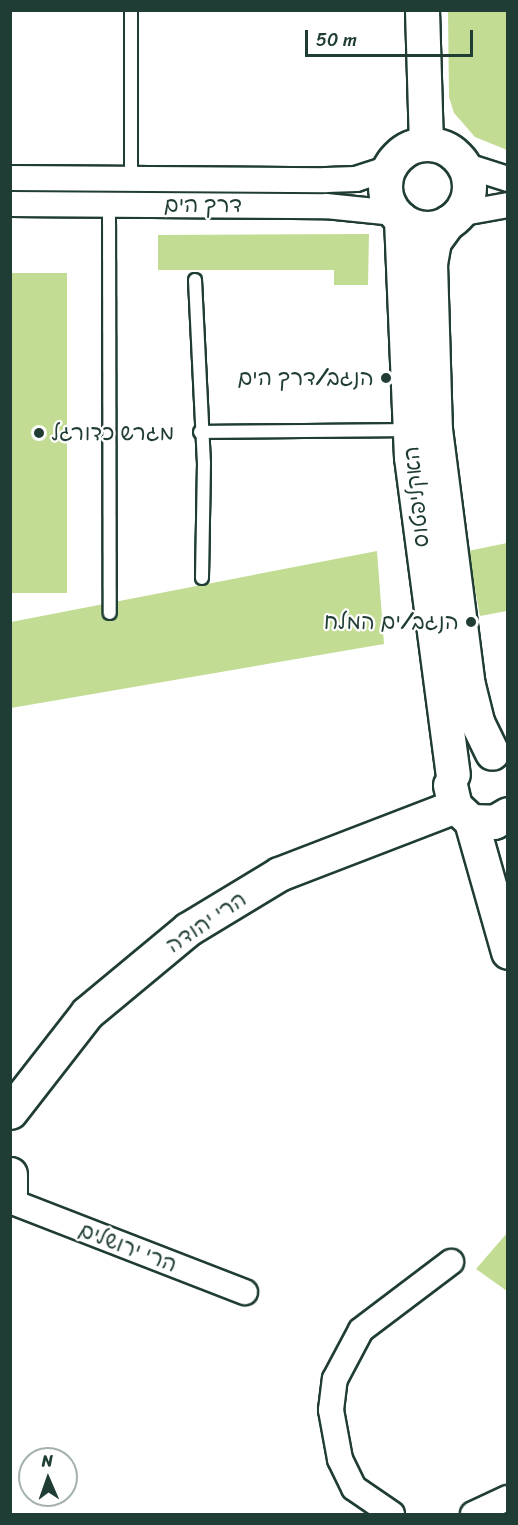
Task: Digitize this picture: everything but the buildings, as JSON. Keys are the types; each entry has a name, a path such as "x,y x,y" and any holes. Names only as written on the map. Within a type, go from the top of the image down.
{"street":[{"path":"422,10 426,144"},
{"path":"507,179 464,165 451,151 426,144 401,153 389,168 386,194 398,216 422,227 507,205"},
{"path":"453,218 469,191 464,165"},
{"name":"דרך הים","path":"10,177 356,179 389,168"},
{"name":"דרך הים","path":"10,204 326,206 398,216"},
{"name":"האקליפטוס","path":"398,216 410,430 453,774 507,952"},
{"name":"האקליפטוס","path":"453,218 434,241 430,263 435,429 468,685 477,722 500,758"},
{"path":"453,774 469,756 500,758"},
{"name":"הרי יהודה","path":"10,1112 87,1013 188,929 279,874 463,813 494,822 507,814"},
{"path":"10,1174 10,1194"},
{"name":"הרי ירושלים","path":"10,1201 245,1292"},
{"path":"392,1515 354,1488 340,1459 331,1410 335,1379 361,1330 451,1262"},
{"path":"473,1515 507,1498"}],"lane":[{"path":"131,10 131,178"},
{"path":"109,205 110,613"},
{"path":"195,280 202,578"},
{"path":"200,432 410,430"}],"green space":[{"path":"448,11 507,11 507,150 475,137 454,113 449,97"},
{"path":"369,234 368,285 334,285 334,270 158,270 158,235"},
{"name":"מגרש כדורגל","path":"11,273 67,273 67,593 11,593"},
{"path":"507,543 507,611 480,616 468,551"},
{"path":"377,551 384,644 11,708 11,622"},
{"path":"507,1233 507,1291 476,1269"}],"place":[{"name":"הנגב/דרך הים","path":"386,378"},
{"name":"מגרש כדורגל","path":"39,433"},
{"name":"הנגב/ים המלח","path":"471,622"}]}
